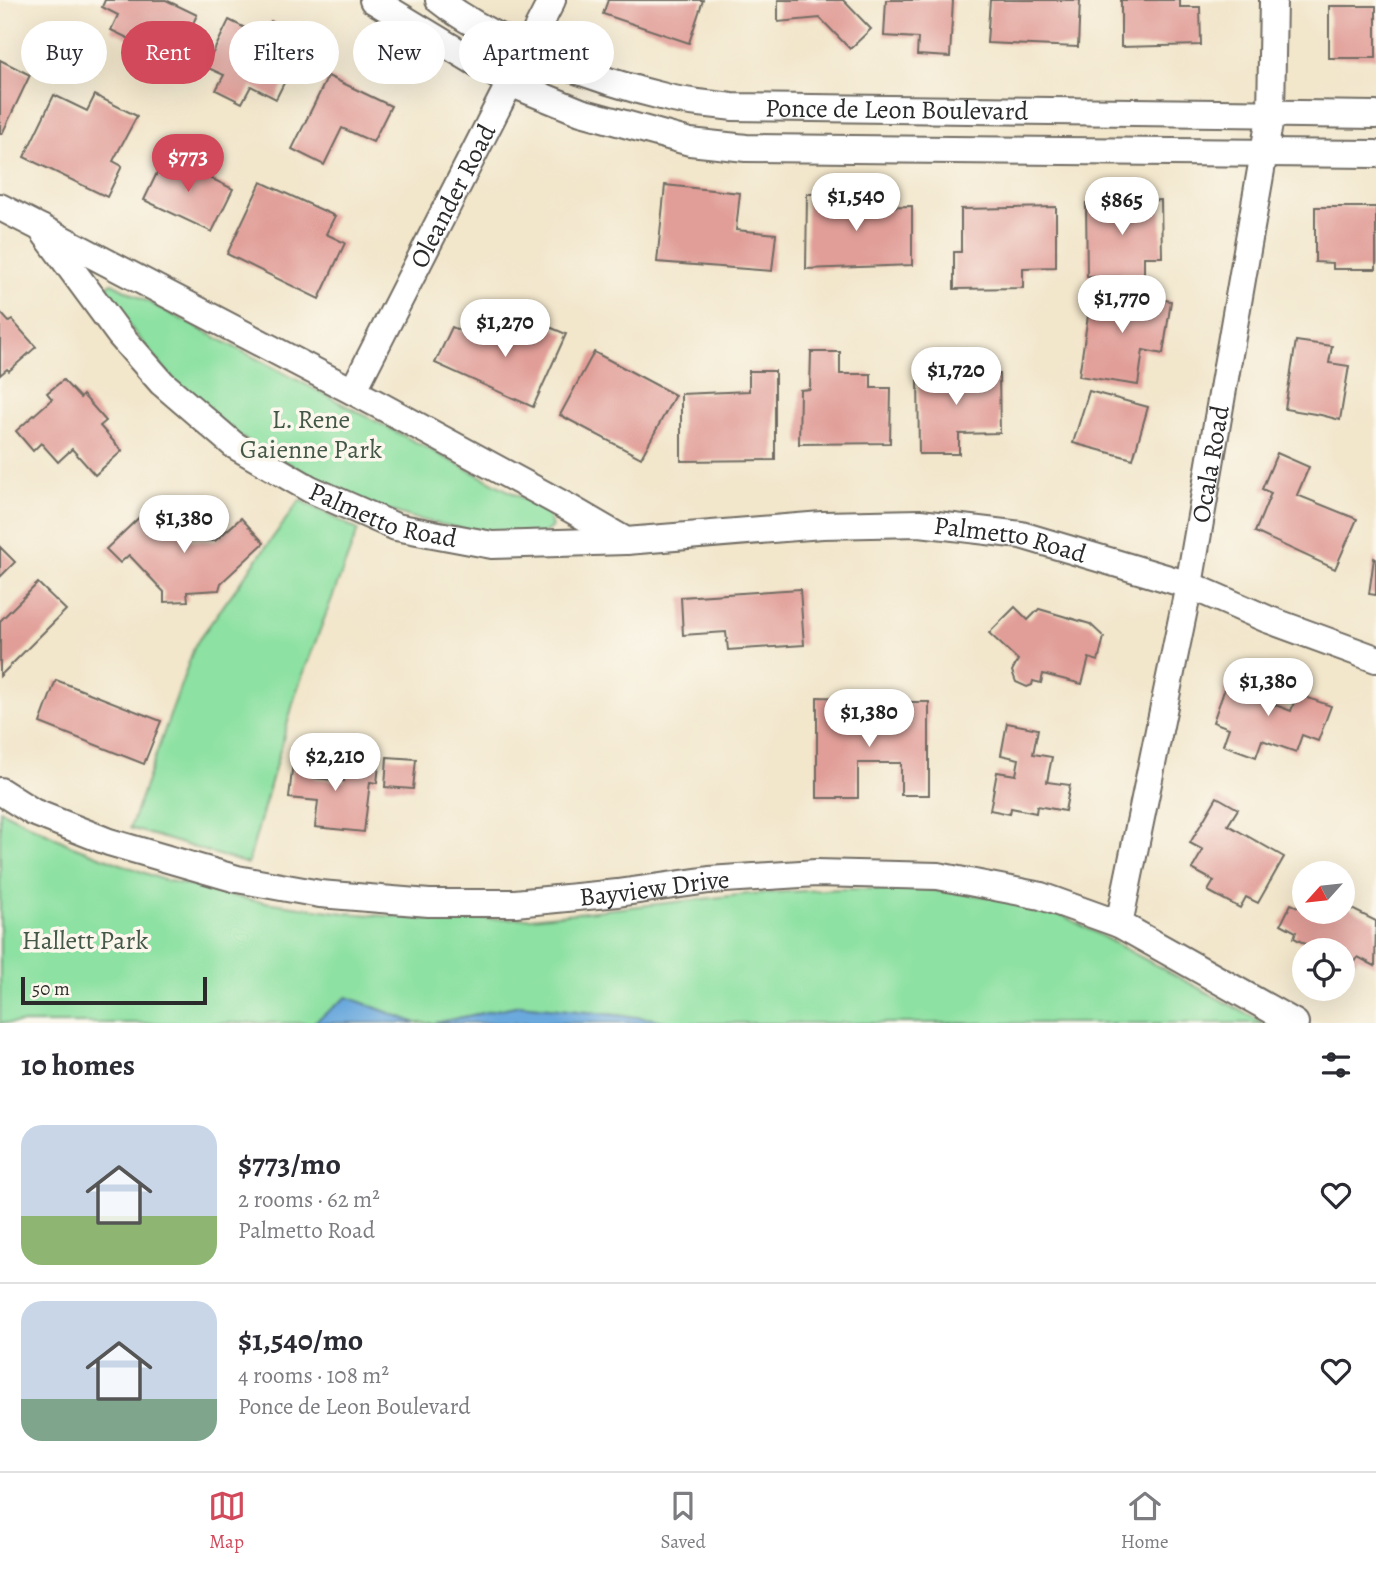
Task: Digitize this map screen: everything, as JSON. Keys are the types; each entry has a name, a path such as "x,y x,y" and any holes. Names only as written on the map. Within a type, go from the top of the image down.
{"street":[{"name":"Ponce de Leon Boulevard","path":"439,0 472,21"},
{"name":"Oleander Road","path":"542,21 552,0"},
{"name":"Ocala Road","path":"1119,924 1189,585 1271,112 1273,0"},
{"name":"Ponce de Leon Boulevard","path":"372,1 459,53"},
{"name":"Oleander Road","path":"353,391 509,84"},
{"name":"Ponce de Leon Boulevard","path":"512,84 581,112 637,128 691,142 732,146 1376,154"},
{"name":"Ponce de Leon Boulevard","path":"614,84 672,99 732,107 1376,114"},
{"name":"Palmetto Road","path":"0,207 353,391 626,541"},
{"name":"Palmetto Road","path":"41,228 120,335 162,383 234,444 310,489 396,527 492,544 626,541 822,525 920,523 1021,535 1189,585 1267,619 1376,659"},
{"name":"Bayview Drive","path":"0,792 33,812 109,842 237,879 320,894 429,903 515,903 618,893 709,880 816,873 938,876 1041,896 1119,924 1295,1023"}],"green space":[{"name":"L. Rene Gaienne Park","path":"112,283 547,511 552,527 544,533 483,533 417,519 353,499 239,436 173,380 108,300 104,288"},
{"path":"300,500 358,530 296,693 248,864 130,828 195,645"},
{"name":"Hallett Park","path":"0,810 70,845 161,879 250,900 345,913 441,920 531,918 748,894 841,889 924,889 1001,898 1064,916 1264,1023 671,1023 520,1005 435,1023 416,1023 347,997 313,1023 0,1023"}],"water":[{"path":"347,997 416,1023 313,1023"},
{"path":"520,1005 655,1019 671,1023 435,1023"}],"building":[{"path":"105,0 166,0 197,15 194,21 121,21 121,35 111,30 118,15 102,7"},
{"path":"608,0 703,0 689,43 603,14"},
{"path":"778,0 843,0 871,29 850,49 820,18 778,22"},
{"path":"886,0 953,0 950,57 917,55 918,38 884,36"},
{"path":"990,0 1080,0 1078,47 987,43"},
{"path":"1121,0 1180,0 1180,7 1200,7 1201,45 1121,47"},
{"path":"1329,6 1376,6 1376,58 1329,58"},
{"path":"229,20 231,21 229,84 284,84 276,99 251,86 242,103 216,90 224,75 215,71 215,49"},
{"path":"0,60 21,70 21,84 26,84 2,134"},
{"path":"339,81 391,106 373,142 342,128 324,165 292,149 324,84 339,84"},
{"path":"54,95 87,111 95,95 137,116 113,161 122,166 107,197 24,157"},
{"path":"165,156 233,189 212,232 144,200"},
{"path":"261,182 335,216 326,234 345,243 319,299 227,254"},
{"path":"665,185 740,193 736,230 776,234 772,271 657,262"},
{"path":"862,193 862,207 912,206 912,265 806,269 807,194"},
{"path":"1161,200 1162,257 1144,257 1144,276 1087,277 1086,203"},
{"path":"1056,207 1056,267 1023,268 1023,288 954,289 954,252 961,252 961,209"},
{"path":"1315,207 1376,207 1376,269 1333,269 1333,263 1315,262"},
{"path":"1092,289 1171,301 1163,354 1143,350 1138,385 1079,376"},
{"path":"0,312 9,322 12,320 36,347 9,371 7,369 0,375"},
{"path":"533,320 566,334 533,407 435,363 452,327 484,341 492,323 525,338"},
{"path":"1296,341 1332,346 1329,363 1349,366 1340,420 1285,409"},
{"path":"594,352 675,395 641,458 560,415"},
{"path":"811,352 840,352 840,374 871,374 871,388 891,388 890,443 799,444 800,390 810,389"},
{"path":"938,355 958,355 958,374 999,374 1000,433 959,434 959,454 919,454 918,375 937,375"},
{"path":"749,371 775,371 775,460 681,461 681,394 749,391"},
{"path":"63,380 80,398 83,395 106,421 100,426 122,451 95,475 72,449 58,462 41,443 33,451 16,431 52,399 47,393"},
{"path":"1089,391 1148,407 1133,459 1073,443"},
{"path":"1277,453 1309,467 1297,495 1357,519 1335,569 1255,532 1271,493 1262,489"},
{"path":"149,508 161,520 167,515 191,540 215,541 241,518 264,543 221,583 219,590 187,592 188,601 164,602 164,592 129,555 120,563 106,549"},
{"path":"0,547 15,562 0,577"},
{"path":"1374,558 1376,559 1376,595 1369,594"},
{"path":"38,583 66,610 0,676 0,621"},
{"path":"800,589 804,645 728,650 726,632 683,635 681,597"},
{"path":"1015,607 1028,620 1039,609 1090,624 1104,637 1098,661 1089,658 1082,684 1043,674 1041,683 1033,681 1032,685 1027,687 1016,682 1012,671 1018,660 989,633"},
{"path":"1248,676 1281,688 1275,705 1291,711 1297,694 1331,706 1318,741 1302,735 1296,752 1262,740 1256,757 1223,745 1229,728 1213,722 1225,688 1242,693"},
{"path":"56,680 161,721 144,764 40,723"},
{"path":"817,697 850,698 850,728 908,728 908,702 929,702 929,795 901,795 901,763 858,763 858,798 817,798"},
{"path":"1007,723 1038,729 1033,754 1052,757 1047,782 1070,785 1065,811 1037,806 1036,813 1011,808 1010,814 990,810 997,772 1016,775 1019,759 1001,755"},
{"path":"294,752 316,755 314,778 344,781 345,762 379,765 377,783 370,782 364,832 315,827 318,801 289,798"},
{"path":"387,757 416,759 413,789 385,787"},
{"path":"1217,797 1238,809 1228,825 1284,857 1258,903 1246,897 1240,908 1208,891 1214,881 1192,869 1203,850 1190,843"},
{"path":"1291,904 1292,924 1355,924 1355,910 1376,921 1375,966 1358,957 1355,962 1355,938 1294,938 1296,932 1281,924"}]}
